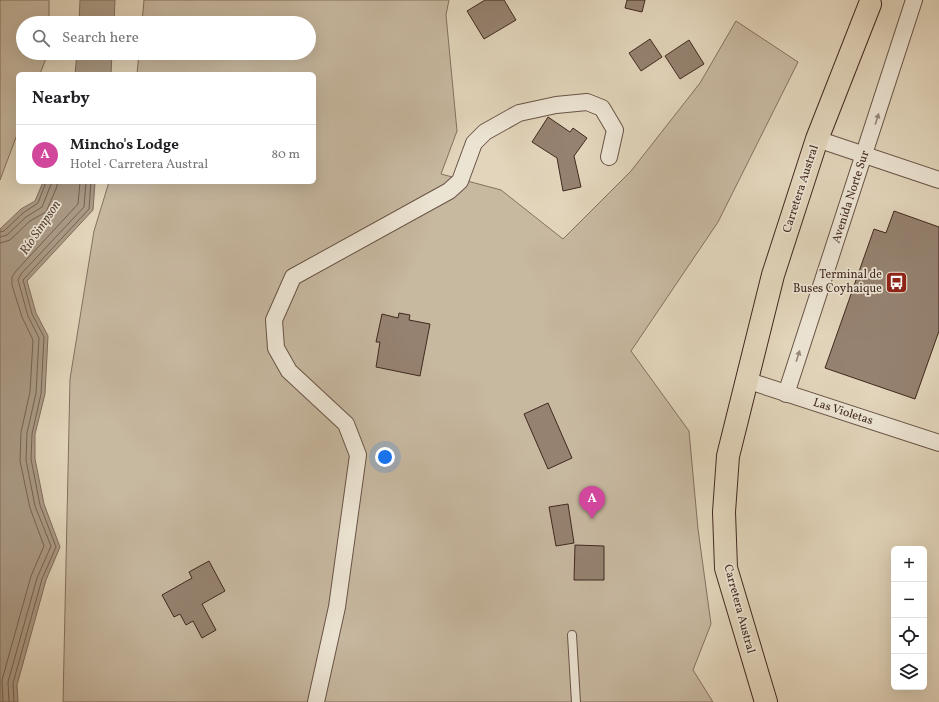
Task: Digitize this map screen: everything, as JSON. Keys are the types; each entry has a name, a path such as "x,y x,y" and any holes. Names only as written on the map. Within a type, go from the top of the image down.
{"highway":[{"name":"Carretera Austral","path":"765,700 726,568 724,512 728,456 746,380 822,141 870,2"}],"street":[{"name":"Avenida Norte Sur","path":"786,394 865,156 914,0"},
{"path":"316,702 337,607 358,455 346,424 289,371 276,348 274,320 293,277 449,191 460,181 474,143 485,132 519,113 556,105 587,102 602,108 615,130 609,157"},
{"path":"822,141 939,180"},
{"name":"Las Violetas","path":"746,380 939,444"}],"lane":[{"path":"572,635 576,702"}],"shaded area":[{"path":"0,0 49,0 49,16 16,16 16,60 45,60 41,72 16,72 16,137 0,180"},
{"path":"144,0 449,0 446,15 457,131 441,174 501,190 563,239 631,171 700,83 736,21 798,62 718,222 631,351 689,431 698,529 711,624 693,670 713,702 63,702 70,379 94,231 108,184 316,184 316,72 137,72 138,60 316,60 316,16 143,16"}],"water":[{"path":"80,0 115,0 114,16 79,16"},
{"path":"76,60 112,60 111,72 75,72"},
{"name":"Río Simpson","path":"42,184 95,184 93,210 27,281 36,313 48,336 45,394 35,434 35,459 44,504 60,547 46,580 17,685 18,702 0,702 0,229 21,209 35,201"}],"building":[{"path":"485,0 504,0 516,20 484,39 467,11"},
{"path":"627,0 645,0 642,12 625,8"},
{"path":"650,39 662,57 641,71 629,53"},
{"path":"689,40 704,64 680,79 665,56"},
{"path":"548,117 570,132 573,128 587,138 574,156 581,187 563,191 557,158 532,142"},
{"name":"Terminal de Buses Coyhaique","path":"894,211 939,227 939,331 915,399 825,368 874,229 886,233"},
{"path":"399,313 410,315 409,320 430,324 420,376 376,367 380,342 376,342 382,314 398,318"},
{"path":"548,403 572,458 548,469 524,414"},
{"path":"568,504 574,543 556,546 549,507"},
{"path":"575,545 604,546 604,580 574,580"},
{"path":"209,561 225,591 202,604 216,630 202,638 193,621 186,625 180,614 174,617 162,595 192,578 189,572"}],"place":[{"name":"Terminal de Buses Coyhaique","path":"897,282"},
{"name":"Mincho's Lodge","path":"592,519"}]}
